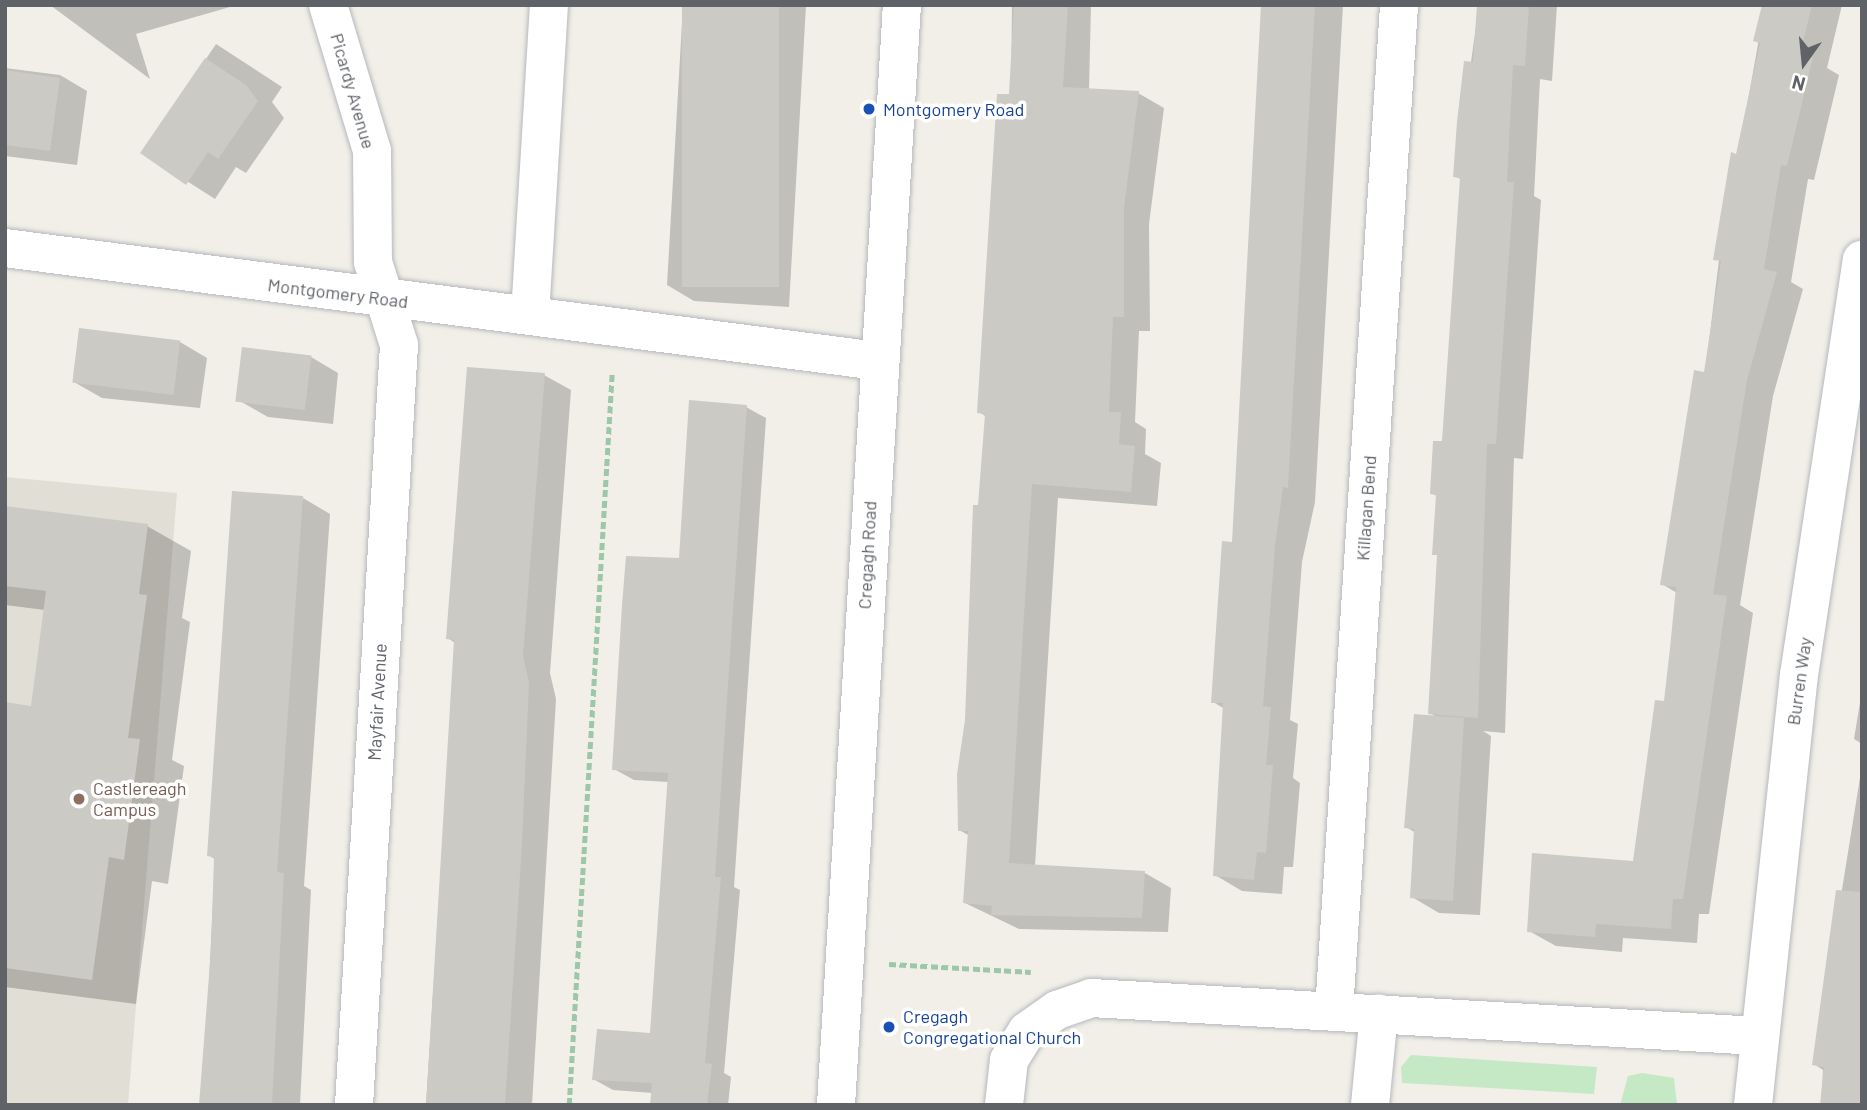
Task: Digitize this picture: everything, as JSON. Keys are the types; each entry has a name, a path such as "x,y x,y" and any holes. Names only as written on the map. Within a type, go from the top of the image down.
{"street":[{"name":"Picardy Avenue","path":"328,5 372,151 373,262 389,300"},
{"path":"530,315 549,5"},
{"name":"Cregagh Road","path":"836,1105 878,360 902,5"},
{"name":"Killagan Bend","path":"1334,1011 1399,5"},
{"name":"Montgomery Road","path":"5,248 389,300 530,315 878,360"},
{"name":"Burren Way","path":"1753,1105 1758,1036 1799,675 1862,260"},
{"name":"Mayfair Avenue","path":"354,1105 399,345 389,300"},
{"path":"1004,1105 1009,1060 1027,1031 1057,1010 1091,999 1758,1036"},
{"path":"1370,1105 1380,1013"}],"path":[{"path":"569,1105 615,327"}],"shaded area":[{"name":"Castlereagh Campus","path":"5,477 177,493 128,1105 5,1105"}],"green space":[{"path":"1411,1055 1597,1067 1594,1094 1402,1083 1401,1067"},
{"path":"1642,1073 1674,1078 1677,1105 1620,1105 1628,1076"}],"building":[{"path":"682,5 779,5 779,287 682,287"},
{"path":"1014,5 1068,5 1063,87 1139,91 1124,208 1124,317 1113,317 1109,412 1121,412 1119,444 1135,446 1131,492 1032,484 1009,863 1145,871 1142,918 991,915 992,906 963,903 968,831 958,831 957,774 965,720 973,505 978,505 985,414 977,413 997,94 1009,94"},
{"path":"1261,5 1315,5 1288,488 1283,487 1275,546 1263,706 1271,707 1266,765 1273,765 1266,853 1257,852 1254,880 1213,876 1223,703 1211,703 1222,541 1232,542"},
{"path":"1477,5 1529,5 1525,66 1513,65 1507,182 1514,182 1496,444 1487,444 1478,718 1428,714 1437,555 1432,555 1436,495 1430,494 1433,441 1442,441 1460,178 1453,177 1457,122 1464,61 1473,62"},
{"path":"1762,5 1812,5 1800,54 1813,57 1787,166 1781,165 1764,269 1777,272 1747,380 1713,594 1727,596 1683,899 1673,899 1671,929 1596,924 1595,937 1527,932 1532,853 1633,861 1655,700 1664,701 1676,587 1660,585 1694,370 1704,372 1721,261 1713,260 1731,152 1736,154 1760,43 1753,41"},
{"path":"205,58 246,85 258,101 218,159 208,152 186,185 140,153"},
{"path":"5,70 60,78 50,151 5,145"},
{"path":"79,328 180,340 174,395 72,383"},
{"path":"242,347 311,356 305,410 235,402"},
{"path":"467,367 545,373 523,656 529,683 522,844 505,1105 426,1105 454,640 446,639"},
{"path":"689,400 747,405 715,877 721,877 705,1063 712,1064 707,1105 650,1105 652,1083 592,1080 597,1029 650,1033 668,773 612,770 622,605 626,556 679,558"},
{"path":"232,491 303,496 277,872 284,873 272,1105 199,1105 211,950 214,857 207,856"},
{"path":"5,506 148,524 139,594 147,595 128,738 140,739 124,860 109,857 92,980 5,968 5,702 31,706 46,591 5,586"},
{"path":"1414,714 1464,718 1453,901 1410,898 1414,829 1404,828"},
{"path":"1836,890 1862,892 1862,1105 1820,1105 1824,1067 1812,1065"}],"place":[{"name":"Montgomery Road","path":"869,109"},
{"name":"Castlereagh Campus","path":"79,799"},
{"name":"Cregagh Congregational Church","path":"889,1027"}]}
